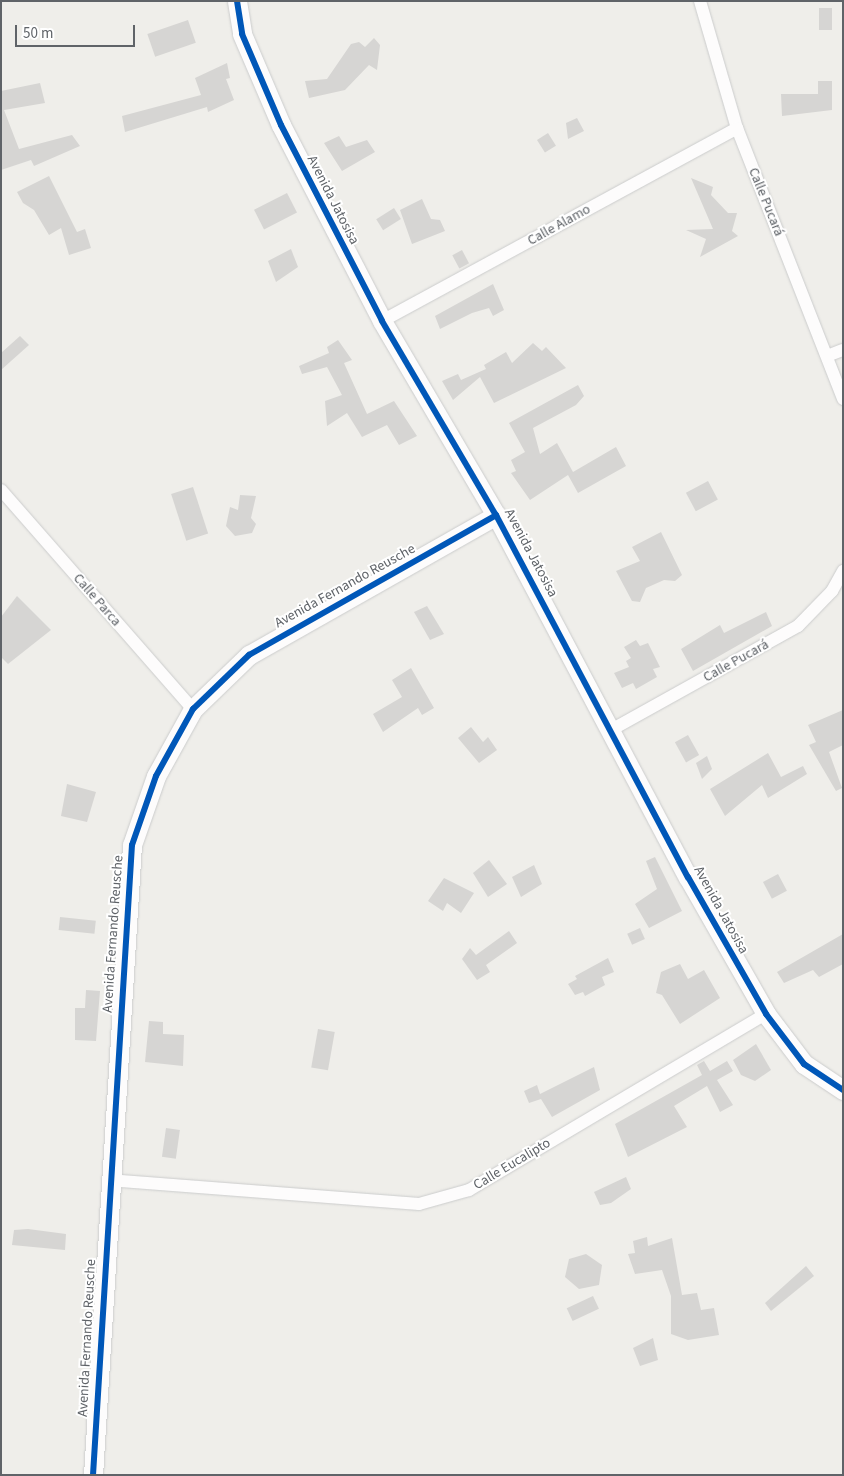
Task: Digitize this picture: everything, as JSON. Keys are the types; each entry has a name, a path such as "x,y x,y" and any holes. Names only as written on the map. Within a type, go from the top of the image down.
{"street":[{"name":"Avenida Jatosisa","path":"237,1 242,34 280,125 382,321 496,515 766,1014 804,1064 843,1090"},
{"name":"Calle Pucará","path":"700,1 737,128 843,399"},
{"name":"Calle Alamo","path":"382,321 737,128"},
{"path":"827,356 843,350"},
{"name":"Calle Parca","path":"1,490 193,709"},
{"name":"Avenida Fernando Reusche","path":"92,1475 108,1180 132,845 156,776 193,709 249,655 496,515"},
{"name":"Calle Pucará","path":"611,730 798,626 832,591 843,571"},
{"name":"Calle Eucalipto","path":"108,1180 350,1202 419,1204 469,1190 766,1014"}],"building":[{"path":"819,8 832,8 832,30 819,30"},
{"path":"188,20 196,43 155,57 147,34"},
{"path":"374,38 380,45 377,70 369,65 345,90 309,98 305,81 327,79 351,44 359,42 365,47"},
{"path":"227,63 230,78 226,79 234,100 208,112 207,107 125,132 122,116 201,95 195,78"},
{"path":"818,81 832,81 832,110 782,116 781,94 818,94"},
{"path":"40,83 45,103 4,110 19,149 72,135 80,146 34,166 31,160 1,170 1,91"},
{"path":"577,118 584,131 568,139 566,123"},
{"path":"548,133 556,146 545,153 537,140"},
{"path":"339,136 346,147 367,140 375,152 342,171 324,143"},
{"path":"49,176 77,232 85,229 91,248 69,255 61,228 49,235 34,210 23,203 17,192"},
{"path":"691,178 713,187 711,195 728,213 737,213 732,231 738,236 700,257 706,239 686,230 713,229"},
{"path":"287,193 297,213 264,229 254,210"},
{"path":"422,199 431,219 440,220 445,231 412,244 400,210"},
{"path":"394,208 401,219 383,230 376,219"},
{"path":"291,249 298,267 276,282 268,261"},
{"path":"462,250 469,263 459,268 452,255"},
{"path":"493,284 504,310 493,316 489,308 472,313 440,329 435,316"},
{"path":"20,336 29,345 1,370 1,353"},
{"path":"338,340 352,360 344,363 367,414 394,401 417,436 399,445 387,425 362,437 347,413 327,426 325,401 342,395 327,367 302,374 299,366 329,353 327,347"},
{"path":"533,343 542,351 546,347 566,368 494,403 480,377 453,400 442,381 458,374 461,380 486,369 484,365 506,352 512,363"},
{"path":"578,385 584,396 576,405 533,428 540,454 557,443 573,472 616,447 626,466 578,493 568,475 530,500 511,473 516,471 511,460 525,452 509,423"},
{"path":"708,481 718,500 696,511 686,493"},
{"path":"193,487 208,534 186,541 171,494"},
{"path":"240,495 256,496 251,518 256,524 252,533 235,536 226,526 230,507 238,510"},
{"path":"661,532 682,575 675,581 664,580 646,588 640,602 632,601 616,571 640,561 632,547"},
{"path":"17,596 51,630 8,664 1,657 1,617"},
{"path":"427,606 444,634 430,640 414,612"},
{"path":"766,612 772,626 693,671 681,649 720,625 724,633"},
{"path":"636,640 640,646 648,643 660,667 653,669 657,677 636,689 633,683 622,688 614,673 629,667 626,661 631,658 624,647"},
{"path":"411,668 434,708 422,715 418,708 383,732 373,714 402,697 392,680"},
{"path":"843,710 843,745 829,752 842,788 836,791 809,745 816,742 808,725"},
{"path":"471,727 483,742 488,737 497,750 479,763 458,738"},
{"path":"688,735 699,755 686,762 675,742"},
{"path":"768,753 781,777 803,766 807,774 768,798 762,785 725,816 710,789"},
{"path":"707,756 712,769 702,779 696,763"},
{"path":"67,784 96,792 87,822 61,816"},
{"path":"655,857 682,911 649,928 635,904 657,889 646,861"},
{"path":"489,860 507,884 488,897 473,873"},
{"path":"534,865 542,884 521,897 512,877"},
{"path":"778,874 787,891 772,899 763,882"},
{"path":"444,878 474,893 461,913 447,903 443,911 428,901"},
{"path":"60,917 96,921 94,934 59,930"},
{"path":"640,928 645,939 632,945 627,934"},
{"path":"509,931 517,943 486,965 490,972 477,980 462,959 470,948 476,955"},
{"path":"843,934 843,964 819,977 813,970 784,983 777,972"},
{"path":"608,958 614,972 602,977 605,985 585,996 583,992 575,995 568,984 577,979 575,976"},
{"path":"680,964 688,979 704,970 720,998 680,1024 662,995 656,993 661,972"},
{"path":"86,990 100,991 96,1041 75,1040 75,1008 85,1008"},
{"path":"149,1021 163,1022 163,1034 184,1035 183,1066 145,1062"},
{"path":"318,1029 335,1032 328,1070 311,1067"},
{"path":"756,1044 771,1070 755,1081 741,1075 733,1060"},
{"path":"704,1061 710,1071 727,1061 733,1071 717,1080 733,1105 720,1112 707,1086 674,1106 687,1127 628,1157 615,1124 702,1075 697,1065"},
{"path":"594,1067 600,1090 552,1117 541,1099 529,1103 524,1091 537,1085 540,1094"},
{"path":"166,1128 180,1130 176,1159 162,1157"},
{"path":"626,1177 631,1189 611,1203 600,1205 594,1192"},
{"path":"28,1229 66,1234 65,1250 12,1245 14,1230"},
{"path":"647,1237 648,1246 672,1238 682,1295 697,1293 701,1310 714,1308 719,1335 688,1340 671,1334 671,1296 662,1270 635,1274 628,1254 635,1253 633,1241"},
{"path":"586,1254 602,1265 599,1285 579,1289 565,1277 569,1259"},
{"path":"806,1266 814,1276 771,1311 765,1303"},
{"path":"593,1296 599,1309 573,1321 567,1308"},
{"path":"653,1338 658,1360 640,1366 633,1348"}],"cycle path":[{"path":"237,1 242,34 281,125 382,321 496,515 688,877 766,1014 804,1064 843,1090"},
{"path":"93,1475 132,845 156,776 193,709 249,655 496,515"}]}
